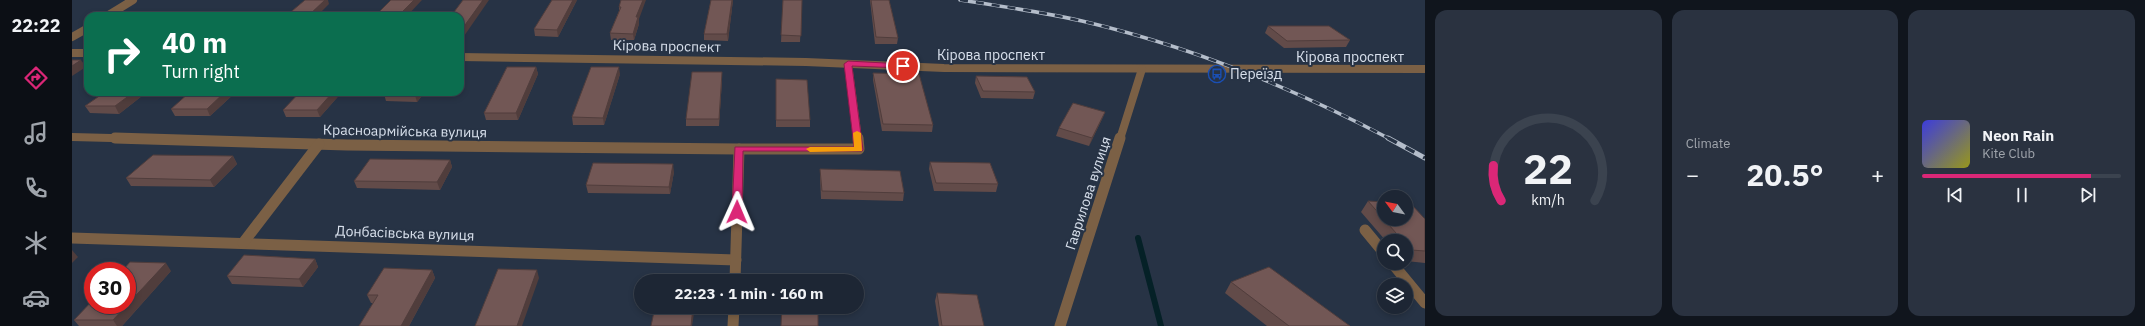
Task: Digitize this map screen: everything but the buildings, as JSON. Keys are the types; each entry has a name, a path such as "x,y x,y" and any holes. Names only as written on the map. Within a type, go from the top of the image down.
{"street":[{"path":"114,12 133,0"},
{"path":"72,37 84,30"},
{"path":"72,53 84,53"},
{"name":"Кірова проспект","path":"464,57 848,64 944,68 1425,69"},
{"name":"Красноармійська вулиця","path":"72,137 319,144 859,150 848,64"},
{"name":"Гаврилова вулиця","path":"1060,326 1142,69"},
{"path":"243,243 319,144"},
{"path":"735,274 739,149"},
{"path":"1365,230 1377,245"},
{"name":"Донбасівська вулиця","path":"72,238 736,260"},
{"path":"1398,270 1425,304"},
{"path":"733,326 734,314"}],"waterway":[{"path":"1138,238 1161,326"}],"railway":[{"path":"960,0 1021,9 1082,21 1162,43 1240,70 1353,120 1390,139"},
{"path":"1388,138 1425,158"}],"slow traffic":[{"path":"810,149 859,150 857,133"}],"place":[{"name":"Переїзд","path":"1217,74"}],"route":[{"path":"737,212 739,149 859,150 848,64 903,66"}]}
